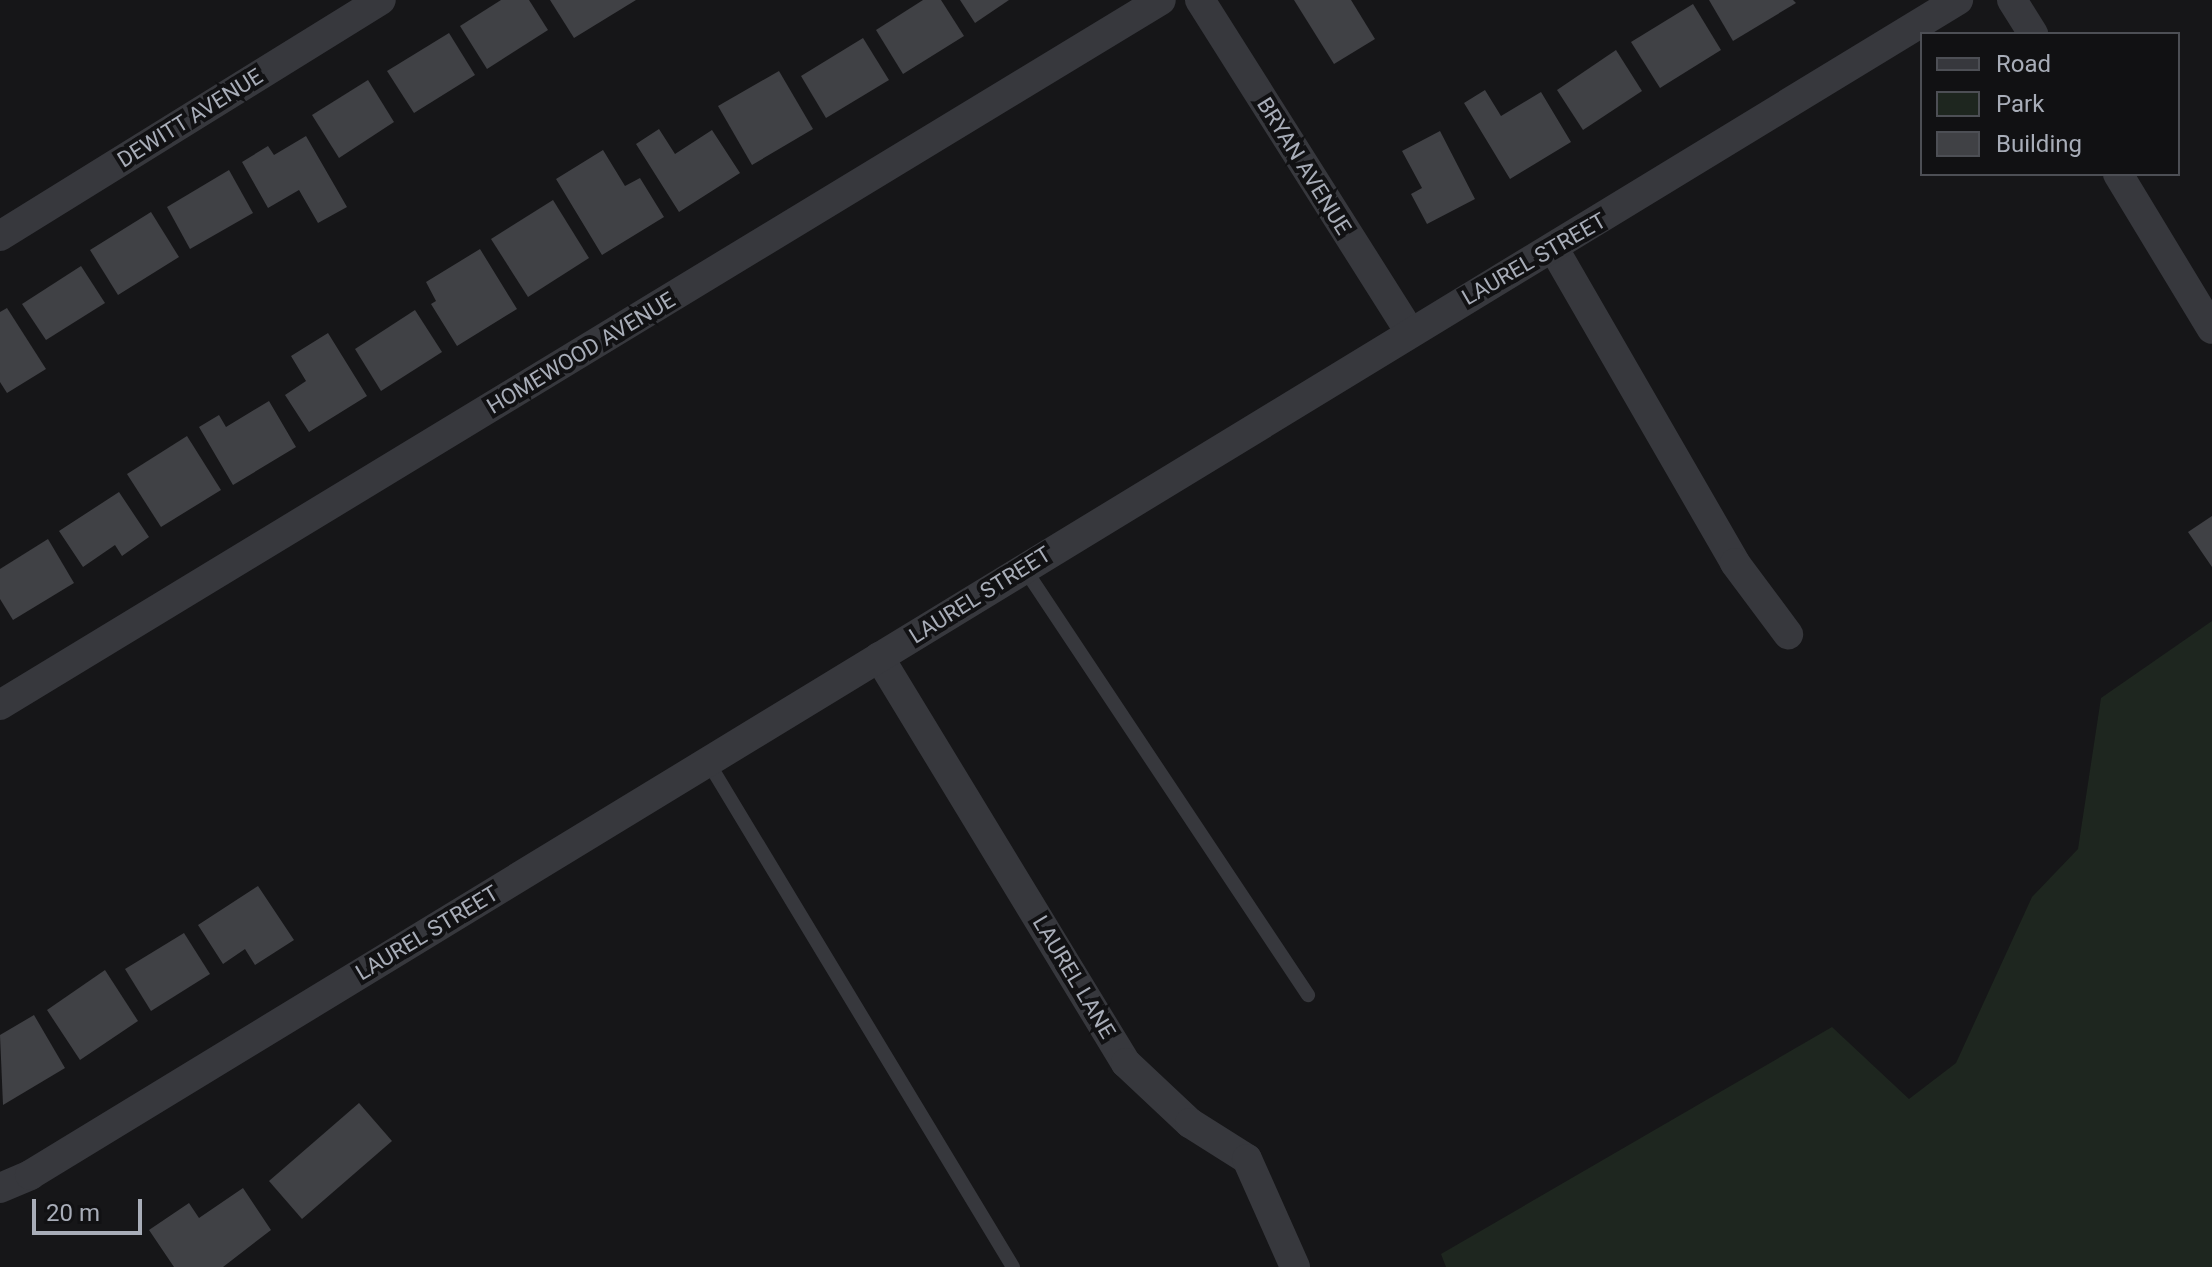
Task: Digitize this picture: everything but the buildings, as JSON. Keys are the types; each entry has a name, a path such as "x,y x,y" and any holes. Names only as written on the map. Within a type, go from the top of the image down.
{"street":[{"name":"DEWITT AVENUE","path":"0,236 381,0"},
{"name":"HOMEWOOD AVENUE","path":"0,705 1161,0"},
{"name":"BRYAN AVENUE","path":"1200,0 1409,331"},
{"name":"LAUREL STREET","path":"0,1188 30,1175 1409,331 1554,249 1958,0"},
{"path":"2012,0 2032,32"},
{"path":"2119,176 2212,329"},
{"path":"1554,249 1735,563 1788,634"},
{"name":"LAUREL LANE","path":"879,657 1126,1063 1190,1123 1247,1159 1295,1267"}],"lane":[{"path":"1024,568 1308,995"},
{"path":"708,762 1013,1267"}],"green space":[{"path":"2212,621 2212,1267 1446,1267 1441,1254 1832,1027 1909,1099 1956,1063 2032,897 2078,849 2101,698"}]}
